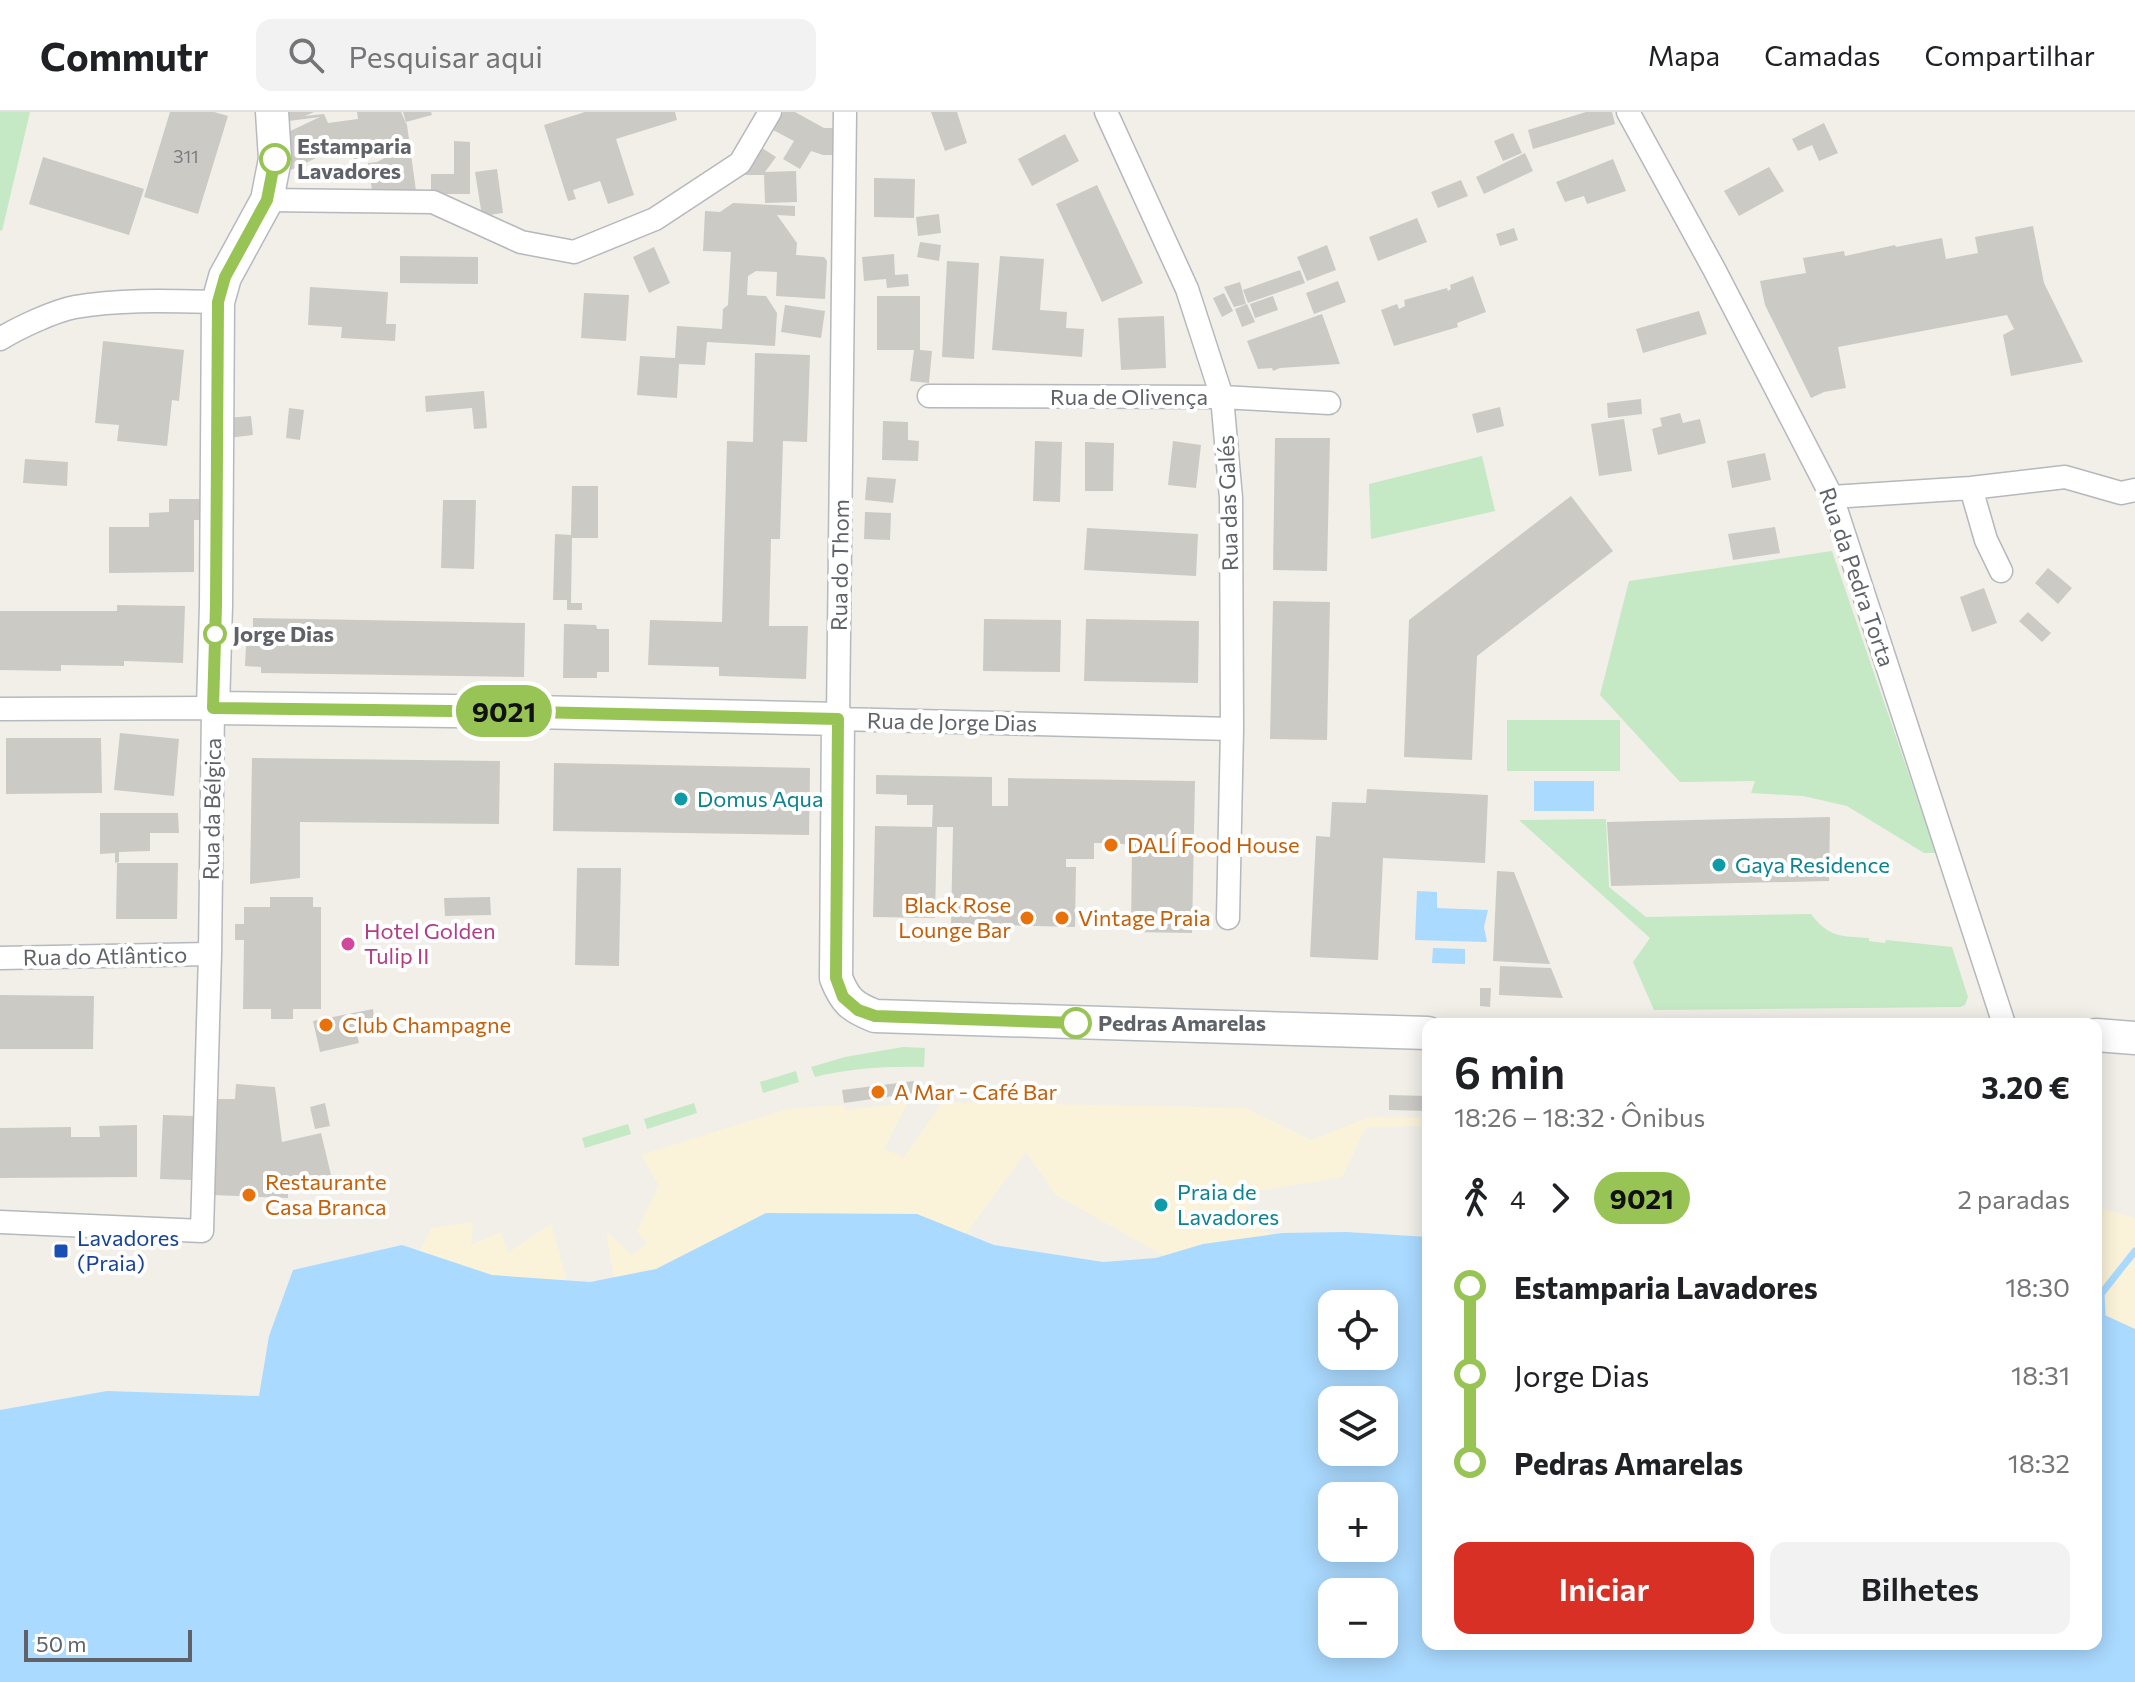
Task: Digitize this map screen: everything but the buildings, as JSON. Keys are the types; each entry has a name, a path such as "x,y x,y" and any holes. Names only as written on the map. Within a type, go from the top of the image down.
{"main road":[{"name":"Rua da Bélgica","path":"213,708 218,302 225,277 267,200 275,159 272,112"},
{"name":"Rua de Jorge Dias","path":"213,708 838,719"},
{"name":"Rua do Thom","path":"838,719 836,978 843,997 858,1010 875,1016 1422,1033"},
{"path":"2102,1035 2135,1038"}],"street":[{"path":"267,200 433,202 521,242 574,252 655,219 740,163 770,112"},
{"name":"Rua do Thom","path":"838,719 845,112"},
{"name":"Rua das Galés","path":"1106,112 1187,289 1222,397 1231,498 1232,729 1228,918"},
{"name":"Rua da Pedra Torta","path":"1628,112 1714,269 1832,497 2002,1018"},
{"path":"0,339 71,308 105,303 218,302"},
{"name":"Rua de Olivença","path":"929,396 1222,397 1329,403"},
{"path":"1832,497 1971,488 2065,477 2121,493 2135,490"},
{"path":"1971,488 1986,540 2001,571"},
{"name":"Rua de Jorge Dias","path":"0,709 213,708"},
{"name":"Rua da Bélgica","path":"0,1222 202,1231 213,708"},
{"name":"Rua de Jorge Dias","path":"838,719 1232,729"},
{"name":"Rua do Atlântico","path":"0,958 210,954"}],"green space":[{"path":"0,112 30,112 2,231 0,230"},
{"path":"1482,456 1495,511 1371,539 1369,484"},
{"path":"1832,551 1936,853 1924,853 1847,806 1803,796 1751,793 1755,781 1680,782 1600,695 1629,581"},
{"path":"1507,720 1620,720 1620,771 1507,771"},
{"path":"1606,819 1609,887 1646,917 1811,914 1824,928 1843,936 1885,943 1886,940 1952,947 1968,997 1965,1005 1654,1010 1633,962 1650,938 1519,820"},
{"path":"903,1047 925,1048 924,1067 869,1068 815,1077 811,1067 845,1057"},
{"path":"796,1071 799,1082 763,1093 760,1082"},
{"path":"694,1103 697,1113 647,1129 644,1119"},
{"path":"628,1124 631,1134 585,1148 582,1138"}],"sand":[{"path":"943,1102 1245,1108 1311,1140 1370,1117 1422,1118 1422,1126 1366,1127 1342,1177 1256,1191 1244,1215 1321,1275 1227,1291 1056,1195 1026,1152 910,1309 495,1321 411,1269 432,1228 473,1222 471,1245 501,1232 508,1253 551,1224 568,1285 615,1282 606,1231 632,1255 647,1243 637,1231 659,1185 641,1155 788,1109 844,1105 845,1110 907,1103 884,1149 904,1157"},
{"path":"2102,1209 2135,1218 2135,1406 2102,1391"}],"water":[{"path":"1534,781 1594,781 1594,811 1534,811"},
{"path":"1417,891 1437,892 1437,908 1488,910 1484,927 1487,942 1415,940"},
{"path":"1433,948 1465,949 1465,964 1432,963"},
{"path":"766,1213 917,1214 994,1245 1103,1262 1156,1258 1203,1244 1282,1233 1346,1232 1422,1237 1422,1650 2102,1650 2102,1314 2135,1329 2135,1682 0,1682 0,1410 107,1391 259,1396 269,1336 293,1270 402,1245 492,1275 590,1282 656,1269"}],"waterway":[{"path":"2102,1293 2135,1251"}],"bus line":[{"name":"9021","path":"275,159 267,200 225,277 218,302 213,708 838,719 835,940 836,978 843,997 858,1010 875,1016 1076,1023"}],"place":[{"name":"Estamparia Lavadores","path":"275,159"},
{"name":"Jorge Dias","path":"215,634"},
{"name":"Domus Aqua","path":"681,799"},
{"name":"DALÍ Food House","path":"1111,845"},
{"name":"Gaya Residence","path":"1719,865"},
{"name":"Black Rose Lounge Bar","path":"1027,918"},
{"name":"Vintage Praia","path":"1062,918"},
{"name":"Hotel Golden Tulip II","path":"348,944"},
{"name":"Pedras Amarelas","path":"1076,1023"},
{"name":"Club Champagne","path":"326,1025"},
{"name":"A Mar - Café Bar","path":"878,1092"},
{"name":"Restaurante Casa Branca","path":"249,1195"},
{"name":"Praia de Lavadores","path":"1161,1205"},
{"name":"Lavadores (Praia)","path":"61,1251"}]}
